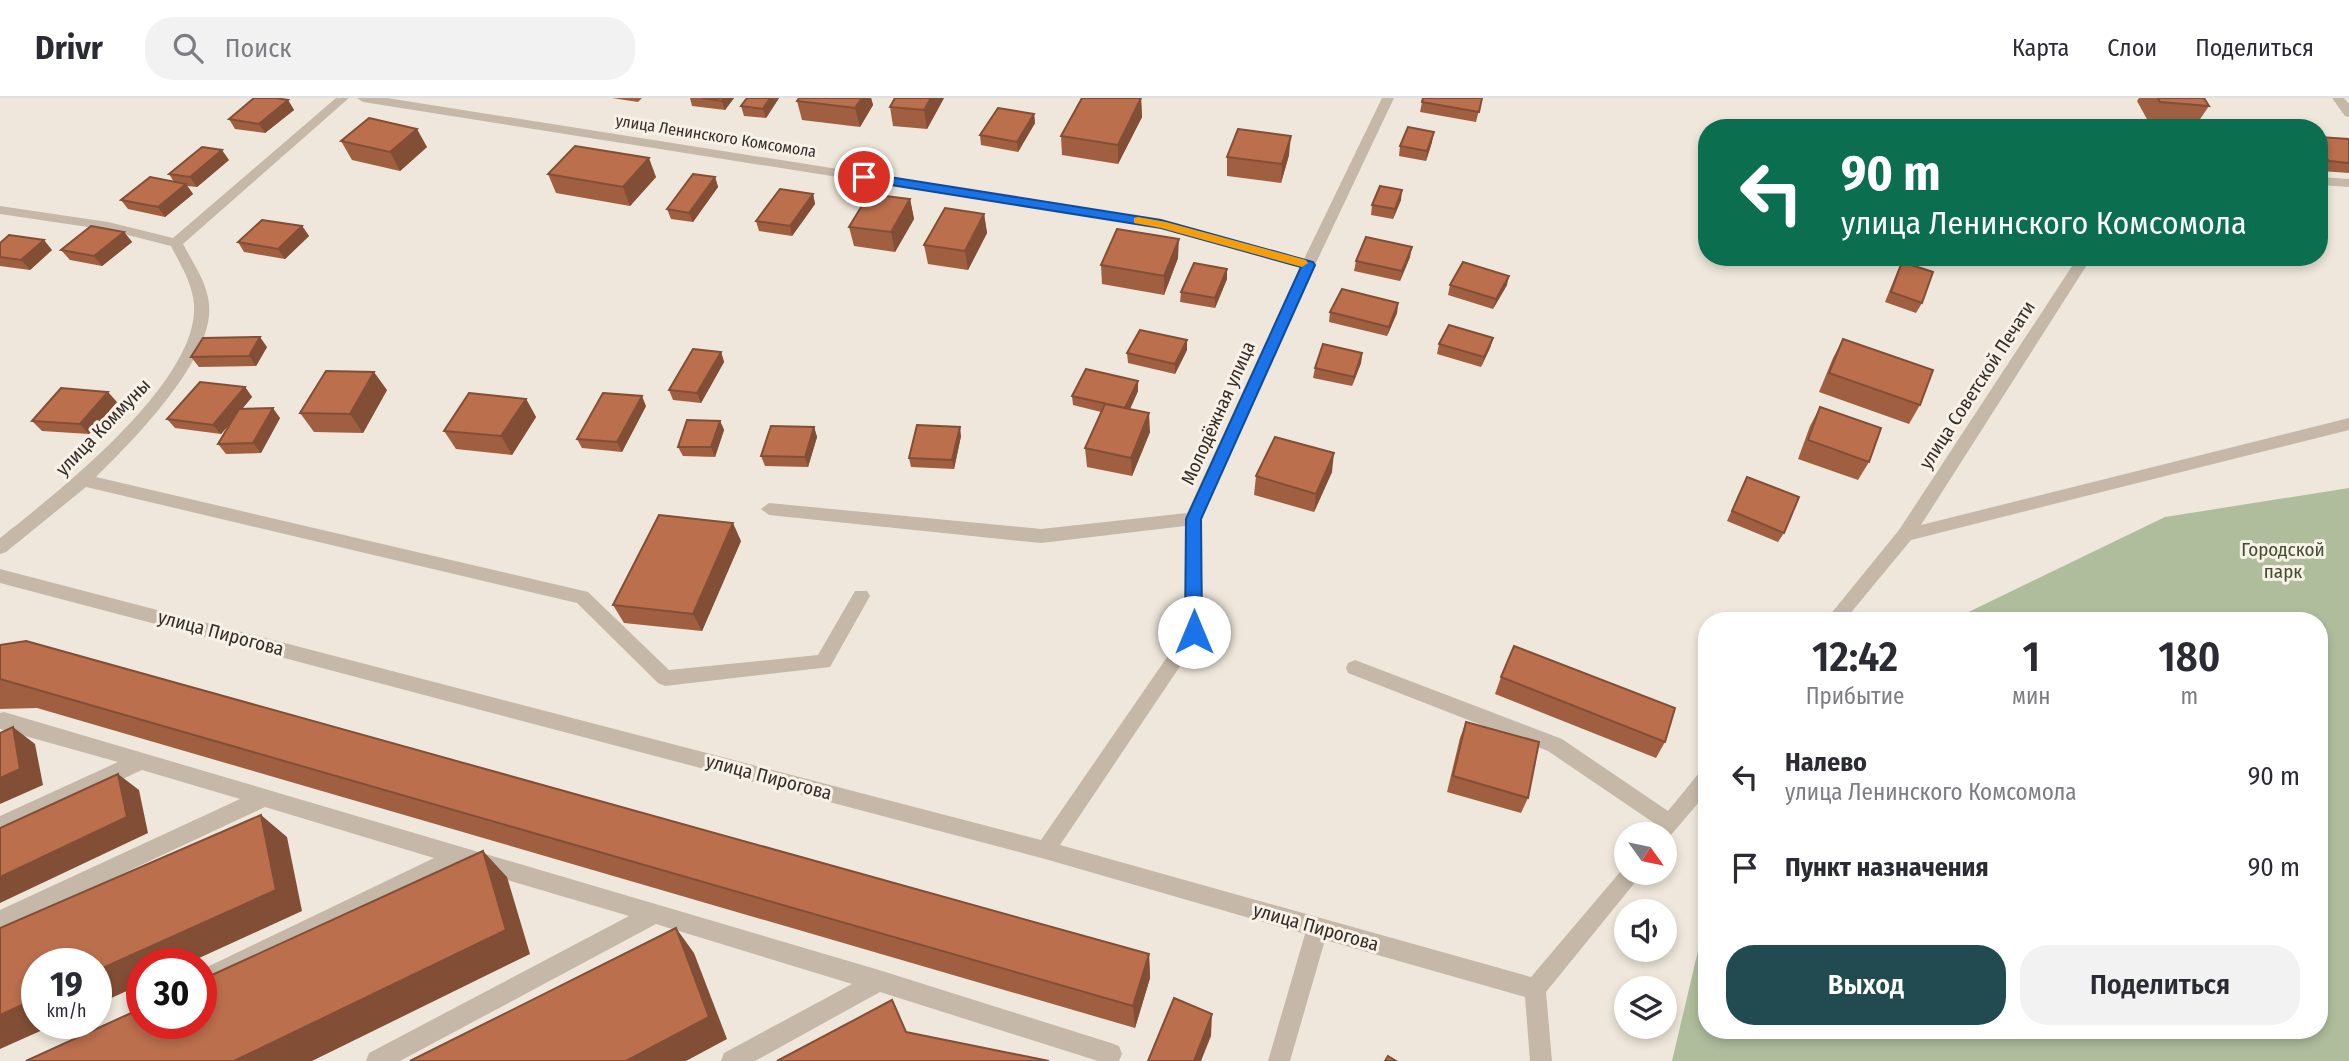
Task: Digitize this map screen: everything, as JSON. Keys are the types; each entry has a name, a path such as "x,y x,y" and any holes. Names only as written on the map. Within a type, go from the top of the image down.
{"street":[{"path":"0,210 108,226 176,243 343,98"},
{"name":"улица Ленинского Комсомола","path":"363,98 1161,224 1308,265"},
{"name":"Молодёжная улица","path":"1045,849 1194,632 1194,519 1308,265 1388,98"},
{"path":"2338,98 2349,113"},
{"path":"2328,182 2349,183"},
{"name":"улица Коммуны","path":"0,547 83,480 162,396 195,344 202,309 197,283 176,243"},
{"name":"улица Советской Печати","path":"1842,612 1905,535 2079,266"},
{"path":"1905,535 2349,424"},
{"path":"83,480 582,597 665,678 824,662 861,596"},
{"path":"769,509 1041,536 1194,519"},
{"name":"улица Пирогова","path":"0,576 1045,849 1535,989"},
{"path":"1355,668 1555,745 1657,822"},
{"path":"0,721 879,981 1111,1054"},
{"path":"0,826 141,761"},
{"path":"1672,822 1698,789"},
{"path":"0,921 263,797"},
{"path":"217,973 460,856"},
{"path":"1541,1061 1535,989 1619,886"},
{"path":"377,1061 655,914"},
{"path":"1279,1061 1318,927"},
{"path":"732,1061 879,981"}],"green space":[{"name":"Городской парк","path":"2349,488 2349,1061 1672,1061 1698,951 1698,1039 2328,1039 2328,612 1969,612 2165,517"}],"building":[{"path":"254,98 288,100 259,124 229,119"},
{"path":"702,98 724,98 722,101"},
{"path":"747,98 770,98 763,109 741,106"},
{"path":"799,98 862,98 855,108 797,101"},
{"path":"895,98 931,98 924,110 890,107"},
{"path":"1082,98 1141,98 1118,145 1061,136"},
{"path":"1423,98 1482,98 1479,112 1422,102"},
{"path":"2158,98 2204,98 2209,106 2160,102"},
{"path":"998,108 1034,114 1017,142 980,135"},
{"path":"369,118 417,129 390,152 341,141"},
{"path":"1408,127 1434,132 1427,151 1400,146"},
{"path":"1238,129 1291,136 1282,164 1227,157"},
{"path":"2328,138 2349,139 2349,163 2329,161"},
{"path":"575,146 649,158 623,187 548,174"},
{"path":"202,147 222,150 190,177 169,174"},
{"path":"693,174 715,177 689,213 667,209"},
{"path":"150,177 186,184 158,207 121,200"},
{"path":"1380,186 1402,190 1395,209 1372,205"},
{"path":"780,189 813,194 790,226 756,221"},
{"path":"869,194 910,199 891,232 849,227"},
{"path":"945,208 984,214 965,251 924,245"},
{"path":"262,220 302,226 278,249 238,242"},
{"path":"91,226 124,232 94,256 61,250"},
{"path":"1117,229 1179,239 1164,276 1101,265"},
{"path":"9,235 44,240 21,260 0,257 0,243"},
{"path":"1366,237 1412,247 1402,271 1356,261"},
{"path":"1463,262 1509,276 1496,299 1450,285"},
{"path":"1194,263 1227,269 1215,298 1181,292"},
{"path":"1901,266 1914,266 1933,272 1922,303 1891,292"},
{"path":"1342,289 1398,303 1389,327 1330,312"},
{"path":"1449,325 1493,338 1484,357 1439,344"},
{"path":"1140,330 1187,340 1175,364 1127,353"},
{"path":"260,337 249,356 191,357 203,338"},
{"path":"1843,339 1933,370 1920,405 1829,373"},
{"path":"1323,344 1362,353 1354,377 1315,368"},
{"path":"693,349 721,352 697,393 669,390"},
{"path":"1086,369 1138,381 1125,408 1072,396"},
{"path":"326,371 374,372 350,414 300,413"},
{"path":"200,382 245,387 213,425 167,419"},
{"path":"61,388 108,392 80,424 32,421"},
{"path":"469,393 526,399 501,436 444,431"},
{"path":"603,393 642,396 617,442 577,439"},
{"path":"1105,404 1149,413 1131,458 1085,448"},
{"path":"1820,407 1881,428 1869,462 1808,440"},
{"path":"273,408 253,443 218,444 239,409"},
{"path":"687,420 720,421 711,447 678,447"},
{"path":"917,425 960,427 952,460 909,458"},
{"path":"771,426 814,427 805,457 761,456"},
{"path":"1275,437 1334,453 1316,494 1256,476"},
{"path":"1747,477 1799,497 1784,533 1732,511"},
{"path":"659,515 733,523 693,614 613,605"},
{"path":"26,641 1149,954 1133,1006 0,679 0,645"},
{"path":"1514,646 1675,708 1665,742 1501,677"},
{"path":"1466,722 1539,742 1528,798 1453,776"},
{"path":"13,727 20,769 0,778 0,733"},
{"path":"118,774 127,817 0,877 0,828"},
{"path":"261,815 276,890 147,948 126,948 126,958 112,964 112,948 21,948 21,1005 0,1015 0,928"},
{"path":"483,851 506,930 234,1061 26,1061 74,1039 112,1039 112,1022 126,1015 126,1039 217,1039 217,973"},
{"path":"676,928 709,1017 626,1061 410,1061"},
{"path":"1174,998 1212,1014 1194,1061 1148,1061"},
{"path":"892,1000 906,1032 1049,1061 777,1061"}],"slow traffic":[{"path":"1138,221 1161,224 1302,263"}],"route":[{"path":"864,177 1161,224 1308,265 1194,519 1194,632"}]}
